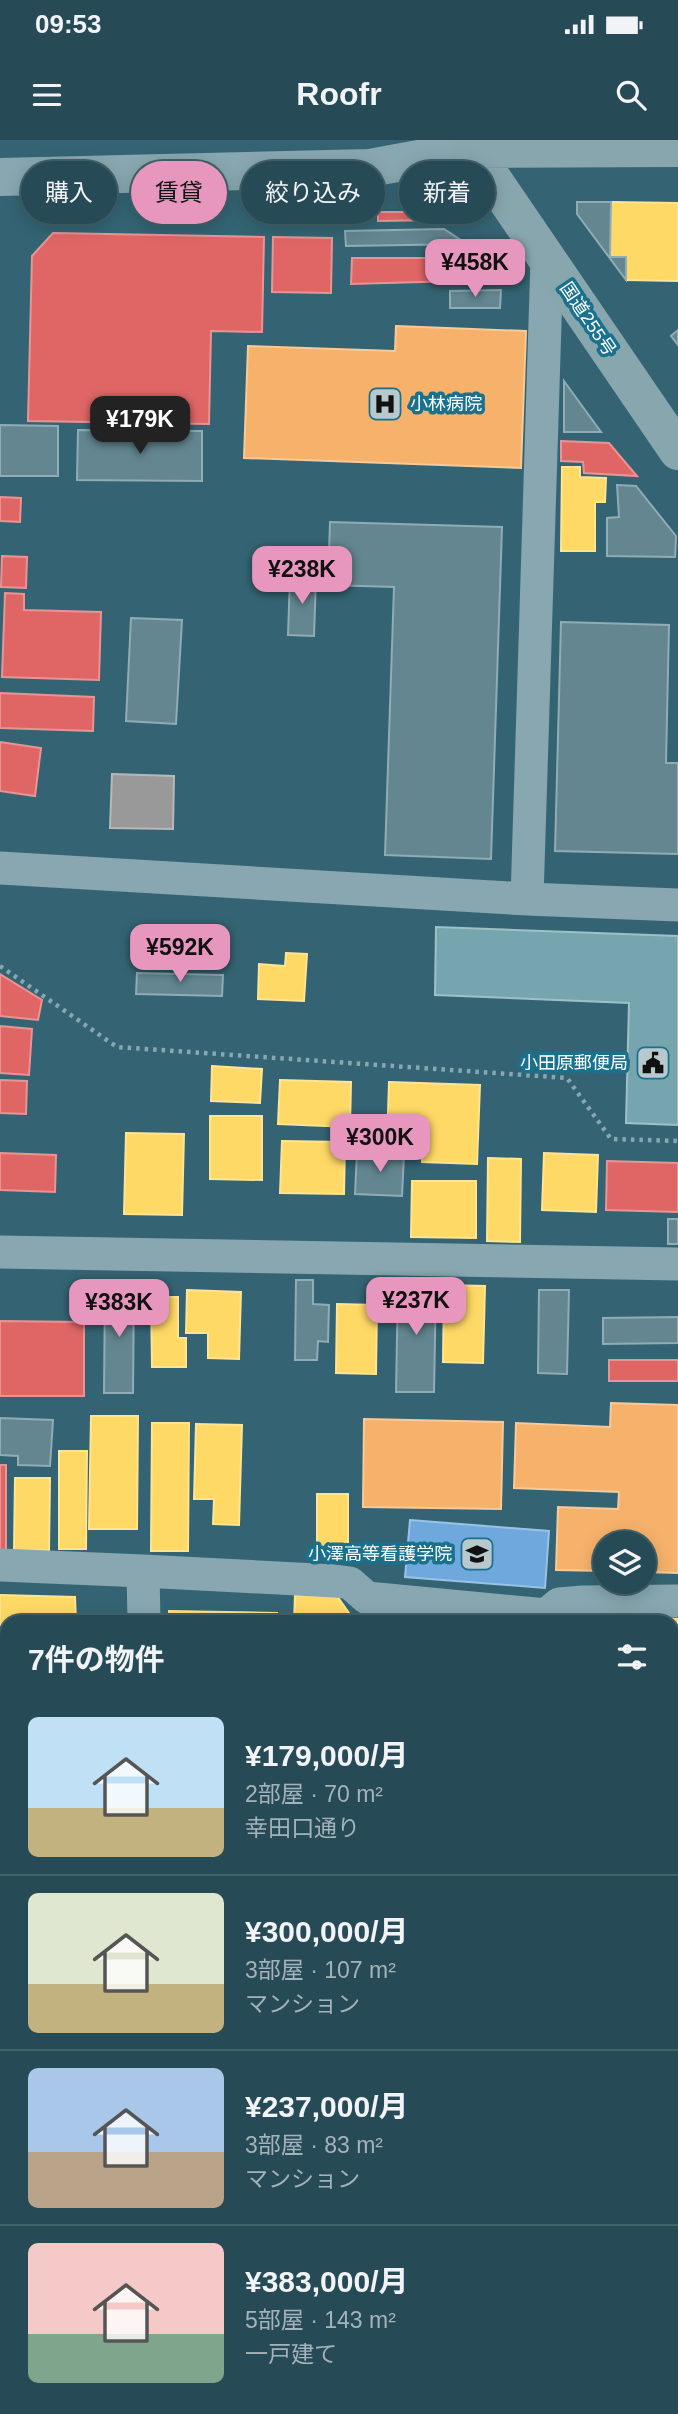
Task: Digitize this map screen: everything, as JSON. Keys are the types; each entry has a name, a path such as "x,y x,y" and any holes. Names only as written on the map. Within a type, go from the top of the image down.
{"highway":[{"path":"468,144 678,148"},
{"name":"国道255号","path":"468,144 678,451"}],"street":[{"path":"0,177 370,168 468,144"},
{"path":"527,900 547,259"},
{"path":"0,868 527,900 678,905"},
{"path":"0,1252 678,1264"},
{"path":"0,1564 335,1581 350,1583 366,1598 519,1615"},
{"path":"143,1571 144,1615"},
{"path":"549,1615 559,1604 678,1601"}],"path":[{"path":"0,966 117,1047 567,1077 611,1139 678,1141"}],"building: 住宅":[{"path":"611,202 678,203 678,281 626,280 626,257 610,257"},
{"path":"562,467 580,467 580,477 606,478 605,502 595,502 595,551 561,551"},
{"path":"286,953 307,954 304,1001 258,999 259,964 285,966"},
{"path":"212,1066 262,1069 260,1103 211,1101"},
{"path":"280,1080 351,1082 350,1127 278,1124"},
{"path":"389,1082 480,1085 477,1164 422,1162 422,1145 387,1144"},
{"path":"210,1116 262,1116 262,1180 210,1179"},
{"path":"126,1133 184,1134 182,1215 124,1214"},
{"path":"282,1141 345,1142 344,1194 280,1193"},
{"path":"544,1153 598,1155 596,1212 542,1210"},
{"path":"488,1158 521,1159 520,1242 487,1241"},
{"path":"412,1181 476,1181 476,1238 411,1237"},
{"path":"444,1285 485,1286 483,1363 443,1362"},
{"path":"187,1290 241,1292 239,1359 208,1358 208,1333 186,1333"},
{"path":"151,1297 178,1297 178,1338 186,1338 186,1367 152,1367"},
{"path":"337,1304 377,1305 376,1374 336,1373"},
{"path":"91,1416 138,1416 137,1529 89,1529"},
{"path":"152,1423 189,1423 188,1551 151,1551"},
{"path":"196,1424 242,1425 239,1525 213,1524 214,1499 194,1499"},
{"path":"59,1451 87,1451 86,1549 59,1549"},
{"path":"15,1478 50,1478 49,1551 14,1550"},
{"path":"317,1494 348,1494 348,1558 317,1557"},
{"path":"0,1595 75,1597 76,1615 0,1615"},
{"path":"295,1595 337,1596 350,1615 294,1615"},
{"path":"169,1611 277,1613 277,1615 169,1615"}],"building: 商業":[{"path":"385,212 399,212 399,221 385,221"},
{"path":"53,233 264,237 262,332 211,331 209,424 28,421 32,256"},
{"path":"273,237 332,238 331,293 272,292"},
{"path":"352,258 476,258 494,280 351,284"},
{"path":"561,441 609,443 637,476 584,473 583,462 561,461"},
{"path":"0,497 21,498 20,522 0,521"},
{"path":"2,556 27,557 26,588 1,587"},
{"path":"5,593 24,594 24,610 101,612 99,680 2,677"},
{"path":"0,693 94,697 93,731 0,728"},
{"path":"0,742 41,748 35,796 0,791"},
{"path":"0,974 42,1000 38,1020 0,1016"},
{"path":"0,1026 32,1029 29,1075 0,1073"},
{"path":"0,1080 27,1081 26,1114 0,1113"},
{"path":"0,1153 56,1155 55,1192 0,1190"},
{"path":"607,1161 678,1163 678,1212 606,1210"},
{"path":"0,1321 84,1322 84,1396 0,1396"},
{"path":"609,1360 678,1360 678,1381 609,1381"},
{"path":"0,1465 6,1465 6,1550 0,1550"}],"building: 教育":[{"name":"小澤高等看護学院","path":"410,1520 549,1531 545,1588 405,1577"}],"building: 医療":[{"name":"小林病院","path":"396,326 526,331 521,468 244,458 248,346 395,351"},
{"path":"611,1403 678,1405 678,1573 656,1572 656,1531 593,1531 593,1571 556,1570 558,1507 618,1509 619,1492 514,1488 516,1423 610,1427"},
{"path":"364,1419 503,1422 501,1509 363,1507"}],"building: 公共":[{"name":"小田原郵便局","path":"436,927 678,936 678,1125 626,1123 629,1003 435,995"}],"building: 工業":[{"path":"112,774 174,776 173,829 110,828"}],"building: その他":[{"path":"577,202 611,202 610,257 626,257 626,280 577,214"},
{"path":"444,229 467,244 346,246 345,231"},
{"path":"501,290 500,308 450,308 450,291"},
{"path":"678,330 678,345 671,336"},
{"path":"564,381 601,432 564,432"},
{"path":"0,425 58,426 58,476 0,476"},
{"path":"78,430 202,431 202,481 77,480"},
{"path":"617,485 636,486 676,536 675,557 607,556 607,518 619,517"},
{"path":"330,522 502,527 491,859 385,855 394,587 328,585"},
{"path":"290,577 316,578 314,636 288,635"},
{"path":"131,618 182,620 176,724 126,721"},
{"path":"561,622 669,625 666,763 678,763 678,854 555,851"},
{"path":"137,973 223,975 222,996 136,994"},
{"path":"357,1152 404,1154 402,1196 355,1194"},
{"path":"668,1219 678,1219 678,1244 668,1244"},
{"path":"296,1280 313,1280 313,1304 329,1305 328,1342 318,1341 317,1360 295,1360"},
{"path":"398,1282 436,1283 434,1392 396,1392"},
{"path":"105,1285 134,1286 133,1393 104,1393"},
{"path":"539,1290 569,1290 567,1374 538,1373"},
{"path":"678,1317 678,1343 603,1344 603,1318"},
{"path":"0,1418 53,1420 50,1466 18,1465 18,1456 0,1455"}],"place":[{"name":"小林病院","path":"385,404"},
{"name":"小田原郵便局","path":"653,1063"},
{"name":"小澤高等看護学院","path":"477,1554"}]}
